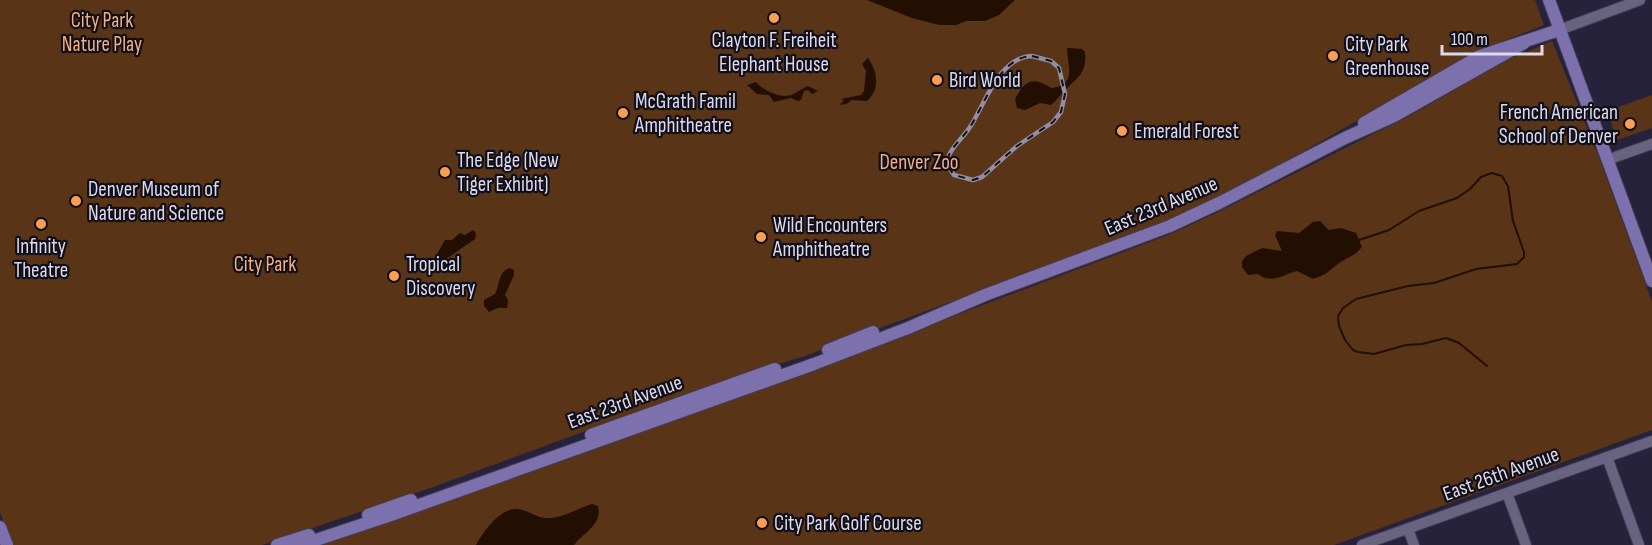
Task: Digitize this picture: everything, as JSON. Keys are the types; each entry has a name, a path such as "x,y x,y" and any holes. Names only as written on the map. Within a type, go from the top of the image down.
{"main road":[{"path":"1549,0 1652,281"},
{"name":"East 23rd Avenue","path":"301,545 412,508 814,364 985,295 1185,219 1403,111 1524,43 1559,30"},
{"name":"East 23rd Avenue","path":"277,545 552,450 902,322 985,295"},
{"path":"0,527 6,545"},
{"path":"295,545 318,536 322,530"}],"street":[{"name":"East 23rd Avenue","path":"1559,30 1640,0"},
{"path":"1607,160 1652,144"},
{"name":"East 26th Avenue","path":"1362,545 1652,441"},
{"path":"1607,457 1639,545"},
{"path":"1508,493 1526,545"},
{"path":"1408,529 1414,545"}],"green space":[{"name":"City Park","path":"0,0 1535,0 1544,25 1485,50 1280,165 1158,225 805,356 713,384 422,491 262,545 12,545 0,512"},
{"name":"City Park Golf Course","path":"1552,41 1599,157 1652,302 1652,430 1334,545 316,545 758,390 1168,235 1409,116 1505,61"},
{"name":"French American School of Denver","path":"1652,95 1652,128 1617,140 1607,111"}],"shaded area":[{"path":"867,0 1015,0 999,15 985,21 939,25 912,18"},
{"path":"1067,48 1082,49 1085,52 1085,65 1078,78 1051,105 1040,103 1025,110 1017,108 1015,99 1026,84 1034,81 1051,88 1065,83 1069,73"},
{"path":"868,58 876,75 876,86 871,96 867,101 852,100 839,105 844,101 841,99 861,95 864,91 866,71 862,64"},
{"path":"756,82 767,91 782,96 791,95 808,86 818,91 812,94 808,90 804,91 801,100 798,101 791,98 774,102 769,95 757,94 747,85"},
{"path":"1320,221 1329,230 1341,228 1356,233 1362,247 1327,273 1313,279 1297,271 1268,279 1258,274 1248,275 1242,267 1242,261 1246,256 1262,248 1282,251 1275,235 1277,231 1299,233 1313,222"},
{"path":"473,230 476,233 475,239 446,259 438,258 437,254 445,240 452,240 460,233 465,235"},
{"path":"510,268 514,270 514,275 505,295 508,300 507,308 498,308 489,312 484,306 484,300 495,294 501,275"},
{"path":"592,504 598,506 598,518 574,545 476,545 493,522 504,512 521,509 542,517 552,518"}],"waterway":[{"path":"1359,240 1389,230 1419,211 1457,198 1481,177 1492,173 1502,176 1508,186 1513,221 1524,252 1524,257 1517,264 1476,269 1434,283 1408,286 1356,299 1343,308 1338,316 1339,326 1345,340 1353,350 1358,352 1374,354 1406,345 1446,338 1459,343 1487,366"}],"railway":[{"path":"1032,56 1051,61 1059,68 1065,94 1061,112 1053,122 1017,146 982,177 973,180 954,175 948,165 948,158 970,127 994,83 1011,64 1020,58 1032,56"}],"place":[{"name":"Clayton F. Freiheit Elephant House","path":"774,18"},
{"name":"City Park Greenhouse","path":"1333,56"},
{"name":"Bird World","path":"937,80"},
{"name":"McGrath Famil Amphitheatre","path":"623,113"},
{"name":"French American School of Denver","path":"1630,124"},
{"name":"Emerald Forest","path":"1122,131"},
{"name":"The Edge (New Tiger Exhibit)","path":"445,172"},
{"name":"Denver Museum of Nature and Science","path":"76,201"},
{"name":"Infinity Theatre","path":"41,224"},
{"name":"Wild Encounters Amphitheatre","path":"761,237"},
{"name":"Tropical Discovery","path":"394,276"},
{"name":"City Park Golf Course","path":"762,523"}],"park label":[{"name":"City Park Nature Play","path":"102,32"},
{"name":"Denver Zoo","path":"919,162"}]}
